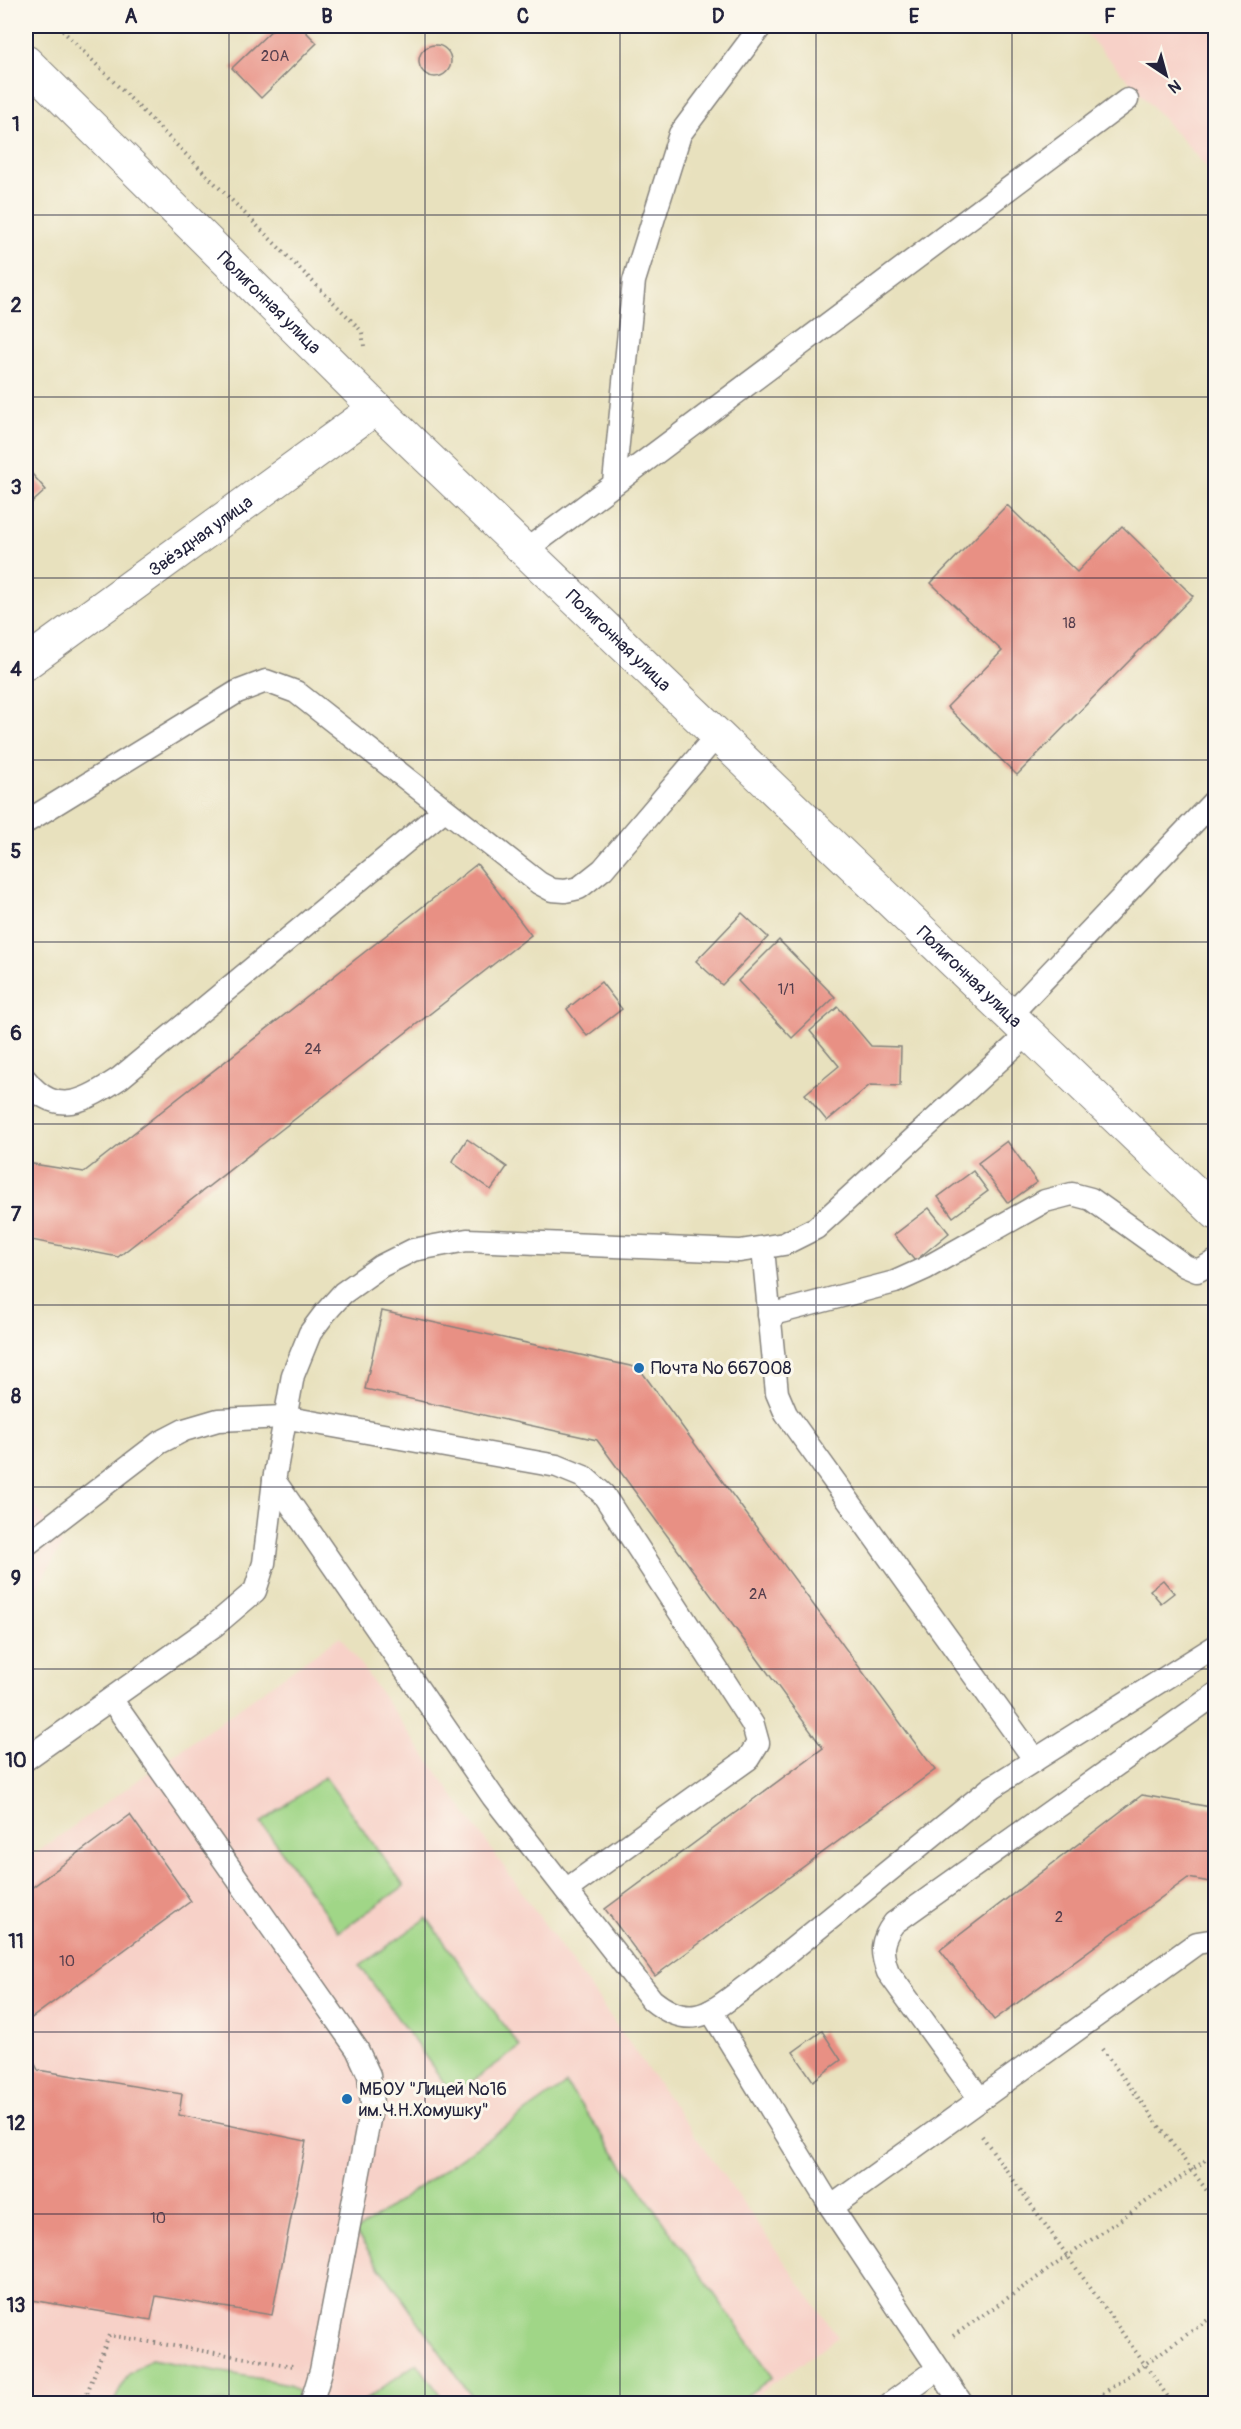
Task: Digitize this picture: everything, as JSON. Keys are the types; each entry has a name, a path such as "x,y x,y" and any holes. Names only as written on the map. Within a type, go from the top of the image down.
{"street":[{"name":"Полигонная улица","path":"26,62 376,408 1215,1213"},
{"name":"Звёздная улица","path":"26,663 376,408"}],"lane":[{"path":"614,483 634,281 680,134 761,26"},
{"path":"525,551 1127,100"},
{"path":"26,822 237,692 266,681 296,692 539,883 552,890 565,891 579,888 603,869 717,735"},
{"path":"26,1760 215,1625 255,1590 264,1563 274,1480 293,1376 310,1333 343,1293 381,1266 413,1250 467,1240 701,1250 763,1249 784,1244 816,1228 1019,1024 1215,800"},
{"path":"26,1080 34,1091 53,1100 69,1103 89,1099 120,1078 444,810"},
{"path":"770,1315 894,1282 926,1268 1045,1202 1072,1194 1091,1199 1185,1266 1197,1271 1215,1261"},
{"path":"763,1249 777,1393 786,1414 1035,1760"},
{"path":"26,1545 159,1443 184,1430 218,1420 284,1417 557,1466 584,1476 603,1494 753,1725 758,1743 748,1759 566,1890"},
{"path":"274,1480 493,1797 652,2000 669,2014 690,2019 711,2011 752,1982 992,1787 1215,1646"},
{"path":"972,2105 888,1972 882,1956 884,1937 894,1923 1215,1694"},
{"path":"111,1699 357,2049 369,2075 372,2104 321,2371 311,2403"},
{"path":"831,2207 1197,1943 1215,1940"},
{"path":"711,2011 831,2207 963,2403"},
{"path":"890,2403 933,2361"}],"path":[{"path":"58,26 362,332 365,340 360,358 343,376"},
{"path":"1084,2025 1215,2203"},
{"path":"972,2105 1068,2256 1173,2403"},
{"path":"933,2361 1068,2256 1215,2153"},
{"path":"1088,2403 1215,2314"},
{"path":"83,2403 109,2335 321,2371"}],"shaded area":[{"path":"1079,26 1215,26 1215,176"},
{"path":"26,1493 62,1545 26,1607"},
{"name":"МБОУ \"Лицей №16 им.Ч.Н.Хомушку\"","path":"340,1636 838,2337 745,2403 26,2403 26,1860"}],"green space":[{"path":"325,1777 404,1886 339,1932 261,1823"},
{"path":"427,1918 520,2047 453,2095 360,1966"},
{"path":"566,2084 773,2377 736,2403 476,2403 355,2232"},
{"path":"151,2359 289,2384 298,2391 297,2403 113,2403 128,2375"},
{"path":"417,2363 446,2403 361,2403"}],"building":[{"path":"276,26 300,26 317,43 261,98 232,68"},
{"path":"435,45 446,50 451,61 446,72 435,77 424,72 419,61 424,50"},
{"path":"26,467 46,490 26,508"},
{"path":"1007,505 1077,572 1122,526 1193,596 1017,775 947,707 1002,651 931,583"},
{"path":"477,864 531,935 118,1257 26,1239 26,1163 84,1172"},
{"path":"742,913 768,937 722,985 696,961"},
{"path":"779,940 835,997 792,1038 738,981"},
{"path":"601,982 622,1009 587,1036 567,1009"},
{"path":"838,1007 871,1046 901,1047 900,1086 870,1085 827,1121 805,1094 839,1066 810,1031"},
{"path":"467,1139 507,1167 491,1190 452,1162"},
{"path":"1007,1141 1037,1182 1008,1203 978,1163"},
{"path":"973,1171 988,1191 953,1217 938,1197"},
{"path":"929,1208 949,1233 915,1261 894,1235"},
{"path":"382,1311 639,1368 935,1770 655,1976 605,1909 823,1748 597,1440 365,1389"},
{"path":"1163,1580 1174,1593 1161,1603 1150,1590"},
{"path":"1142,1795 1216,1808 1216,1883 1188,1878 994,2020 940,1950"},
{"path":"130,1815 191,1901 26,2022 26,1892"},
{"path":"822,2031 841,2060 813,2081 793,2052"},
{"path":"26,2046 38,2070 182,2094 179,2115 306,2141 272,2315 156,2296 151,2320 26,2299"}],"place":[{"name":"Почта № 667008","path":"639,1368"},
{"name":"МБОУ \"Лицей №16 им.Ч.Н.Хомушку\"","path":"347,2099"}]}
